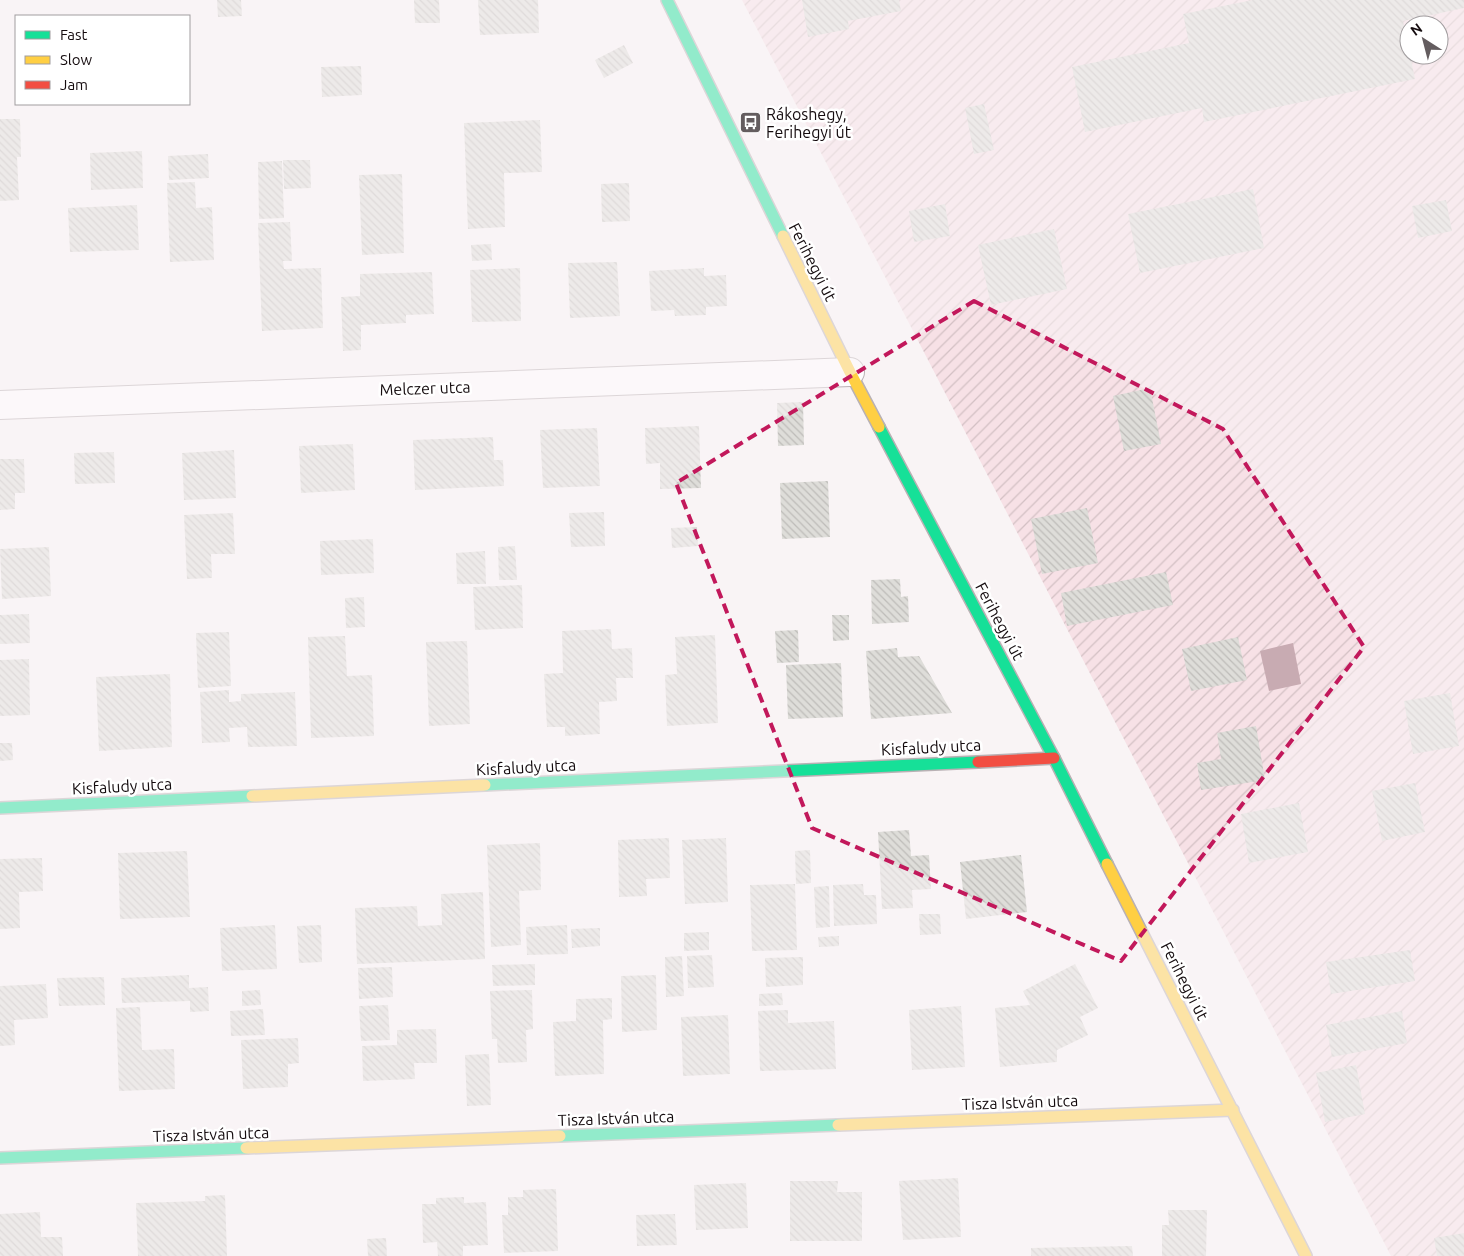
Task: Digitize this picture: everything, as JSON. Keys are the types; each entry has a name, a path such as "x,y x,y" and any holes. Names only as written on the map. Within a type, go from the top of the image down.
{"street":[{"name":"Ferihegyi út","path":"667,0 850,372 1054,758 1306,1256"},
{"name":"Melczer utca","path":"0,405 850,372"},
{"name":"Kisfaludy utca","path":"0,808 1054,758"},
{"name":"Tisza István utca","path":"0,1158 1232,1110"}],"highlighted area":[{"path":"974,301 1223,429 1364,647 1121,961 812,828 676,483"}],"shaded area":[{"path":"742,0 1464,0 1464,1256 1391,1256"},
{"path":"1293,643 1301,684 1269,691 1260,651"}],"building":[{"path":"217,0 241,0 242,16 218,17"},
{"path":"414,0 439,0 440,23 415,23"},
{"path":"478,0 538,0 539,33 480,35"},
{"path":"802,0 899,0 901,11 848,21 849,29 808,37"},
{"path":"1253,0 1464,0 1464,8 1431,15 1399,15 1399,65 1412,65 1415,79 1204,122 1202,108 1085,132 1072,67 1189,43 1183,14"},
{"path":"624,45 633,63 604,78 595,60"},
{"path":"361,66 362,95 322,97 321,67"},
{"path":"984,104 994,150 974,154 965,108"},
{"path":"0,119 20,119 21,157 17,157 19,200 0,201"},
{"path":"540,120 542,172 504,173 505,227 468,229 464,123"},
{"path":"142,151 143,188 91,190 90,153"},
{"path":"208,154 209,178 169,180 168,156"},
{"path":"283,160 310,160 311,188 284,189"},
{"path":"282,161 284,218 259,219 258,162"},
{"path":"402,174 404,253 362,255 359,175"},
{"path":"195,182 196,208 212,207 214,260 170,262 167,183"},
{"path":"629,183 630,221 602,222 601,184"},
{"path":"1253,189 1264,248 1140,273 1128,214"},
{"path":"1446,200 1452,231 1418,238 1412,206"},
{"path":"945,204 950,236 914,242 909,211"},
{"path":"137,205 139,250 70,252 68,208"},
{"path":"290,222 292,261 283,261 284,269 321,268 323,328 262,331 258,223"},
{"path":"1054,229 1067,289 991,305 978,245"},
{"path":"491,244 492,260 472,261 471,245"},
{"path":"617,262 620,316 570,318 568,263"},
{"path":"520,268 521,321 472,322 470,270"},
{"path":"704,268 704,276 726,275 727,306 706,307 706,315 675,316 674,310 651,311 649,271"},
{"path":"432,272 434,314 406,315 406,323 361,325 361,350 343,351 341,297 360,296 360,274"},
{"path":"1150,388 1161,444 1124,451 1113,396"},
{"path":"803,402 804,445 778,446 777,403"},
{"path":"699,426 701,488 660,489 660,463 646,464 645,428"},
{"path":"597,428 600,486 543,488 540,430"},
{"path":"493,437 494,460 503,460 504,486 415,490 413,440"},
{"path":"353,444 355,490 301,493 299,446"},
{"path":"234,450 236,498 184,500 182,453"},
{"path":"114,452 115,483 75,484 74,453"},
{"path":"0,459 24,459 25,493 15,493 15,509 0,510"},
{"path":"828,481 830,537 782,539 780,483"},
{"path":"1087,508 1098,563 1042,574 1031,519"},
{"path":"604,512 605,546 571,547 569,513"},
{"path":"233,513 235,554 211,554 212,578 187,579 184,515"},
{"path":"697,527 698,546 672,548 671,528"},
{"path":"373,539 374,573 321,575 320,541"},
{"path":"515,546 517,580 499,580 498,547"},
{"path":"49,547 51,596 2,599 0,549"},
{"path":"485,551 486,584 457,584 456,553"},
{"path":"1166,572 1173,605 1067,626 1061,593"},
{"path":"900,579 901,597 908,596 909,622 872,624 871,580"},
{"path":"522,585 523,628 475,630 473,587"},
{"path":"364,597 365,627 346,628 345,598"},
{"path":"29,614 30,643 0,644 0,615"},
{"path":"832,615 849,615 849,640 833,641"},
{"path":"611,629 612,649 632,648 633,678 616,678 617,701 599,702 600,734 565,736 565,727 547,727 544,674 563,673 562,631"},
{"path":"798,630 799,662 777,663 775,631"},
{"path":"229,632 231,686 198,688 196,633"},
{"path":"715,635 718,723 667,726 665,675 677,674 675,637"},
{"path":"345,636 347,676 372,675 374,736 311,738 308,637"},
{"path":"1238,637 1247,680 1191,691 1182,649"},
{"path":"467,641 470,724 429,726 426,642"},
{"path":"897,648 898,657 919,656 952,713 871,719 866,651"},
{"path":"29,659 30,715 0,716 0,660"},
{"path":"841,663 843,717 788,719 786,665"},
{"path":"170,674 172,747 99,751 96,677"},
{"path":"229,690 229,702 241,701 241,694 295,692 297,746 248,747 247,727 229,728 230,742 202,743 200,692"},
{"path":"1450,693 1459,746 1413,754 1404,701"},
{"path":"1256,726 1265,780 1201,790 1197,763 1221,759 1217,733"},
{"path":"0,743 12,743 13,760 0,761"},
{"path":"1415,783 1425,832 1382,841 1372,791"},
{"path":"1299,803 1308,852 1249,863 1241,814"},
{"path":"909,830 911,856 929,855 931,889 912,890 913,908 882,909 878,832"},
{"path":"669,838 670,878 646,879 647,896 619,897 618,840"},
{"path":"726,838 728,902 685,904 682,840"},
{"path":"540,843 541,890 519,891 521,945 491,947 487,845"},
{"path":"810,850 811,883 796,884 795,851"},
{"path":"187,851 190,917 120,919 118,853"},
{"path":"1021,855 1027,912 966,919 960,862"},
{"path":"42,858 43,891 19,892 20,928 0,929 0,859"},
{"path":"795,884 797,950 752,951 750,885"},
{"path":"863,884 864,895 876,895 877,924 834,926 833,885"},
{"path":"829,886 830,927 816,928 814,887"},
{"path":"483,892 485,959 357,964 355,908 417,906 418,926 442,925 441,894"},
{"path":"919,914 940,914 941,934 920,935"},
{"path":"275,925 277,969 222,971 220,928"},
{"path":"321,925 322,962 299,963 297,926"},
{"path":"567,925 568,954 527,955 526,927"},
{"path":"600,928 600,946 572,948 571,929"},
{"path":"709,932 709,950 684,951 684,933"},
{"path":"839,936 839,946 819,947 818,937"},
{"path":"1410,950 1415,981 1331,994 1326,962"},
{"path":"712,955 714,987 688,988 687,956"},
{"path":"682,956 684,996 666,997 665,957"},
{"path":"803,957 803,985 766,987 765,958"},
{"path":"535,964 535,985 493,986 492,965"},
{"path":"1075,964 1098,1008 1080,1017 1088,1035 1057,1050 1057,1062 1000,1067 995,1008 1030,1005 1023,991"},
{"path":"392,967 393,997 359,999 358,968"},
{"path":"189,975 189,988 208,987 209,1011 190,1012 190,1001 122,1003 121,978"},
{"path":"656,975 657,1030 622,1032 621,976"},
{"path":"104,977 105,1005 59,1006 57,978"},
{"path":"46,984 48,1018 14,1020 15,1045 0,1046 0,986"},
{"path":"260,990 261,1005 242,1006 242,991"},
{"path":"532,990 533,1029 526,1030 527,1062 498,1063 497,1039 492,1039 490,991"},
{"path":"782,993 783,1005 759,1006 759,994"},
{"path":"612,998 612,1019 603,1020 604,1074 555,1076 553,1022 576,1021 576,999"},
{"path":"388,1005 390,1040 361,1041 359,1006"},
{"path":"961,1006 965,1067 912,1070 909,1010"},
{"path":"140,1007 142,1050 174,1049 175,1089 119,1091 116,1008"},
{"path":"263,1009 265,1035 231,1036 230,1011"},
{"path":"788,1010 788,1023 834,1021 836,1069 760,1071 758,1011"},
{"path":"1402,1011 1407,1043 1332,1057 1326,1025"},
{"path":"728,1015 730,1074 683,1076 681,1017"},
{"path":"436,1029 437,1063 414,1063 415,1079 363,1081 362,1046 397,1045 397,1030"},
{"path":"298,1038 299,1063 288,1064 288,1087 243,1089 241,1040"},
{"path":"489,1054 491,1105 467,1106 465,1055"},
{"path":"1356,1065 1365,1114 1325,1122 1316,1073"},
{"path":"958,1178 961,1237 903,1240 899,1181"},
{"path":"790,1181 838,1181 837,1192 862,1192 862,1241 790,1241"},
{"path":"746,1183 748,1228 696,1230 694,1185"},
{"path":"556,1189 558,1251 504,1253 502,1215 508,1215 508,1197 523,1197 523,1190"},
{"path":"225,1195 227,1256 138,1256 136,1203 205,1201 205,1196"},
{"path":"464,1197 464,1203 486,1202 488,1245 463,1246 463,1256 438,1256 437,1242 423,1243 422,1204 436,1204 436,1198"},
{"path":"1168,1210 1207,1210 1206,1256 1162,1256 1162,1225 1169,1225"},
{"path":"40,1212 41,1237 62,1237 63,1256 0,1256 0,1214"},
{"path":"675,1214 677,1245 637,1246 636,1215"},
{"path":"1464,1233 1464,1256 1437,1256 1434,1238"},
{"path":"386,1238 387,1256 368,1256 367,1239"},
{"path":"1132,1246 1133,1256 1031,1256 1031,1248"}],"traffic: fast":[{"path":"667,0 783,236"},
{"path":"879,427 1054,758 1107,864"},
{"path":"485,785 978,762"},
{"path":"0,808 252,796"},
{"path":"560,1136 838,1125"},
{"path":"0,1158 246,1148"}],"traffic: slow":[{"path":"783,236 879,427"},
{"path":"252,796 485,785"},
{"path":"1107,864 1306,1256"},
{"path":"838,1125 1233,1110"},
{"path":"246,1148 560,1136"}],"traffic: jam":[{"path":"978,762 1054,758"}],"place":[{"name":"Rákoshegy, Ferihegyi út","path":"750,123"}]}
